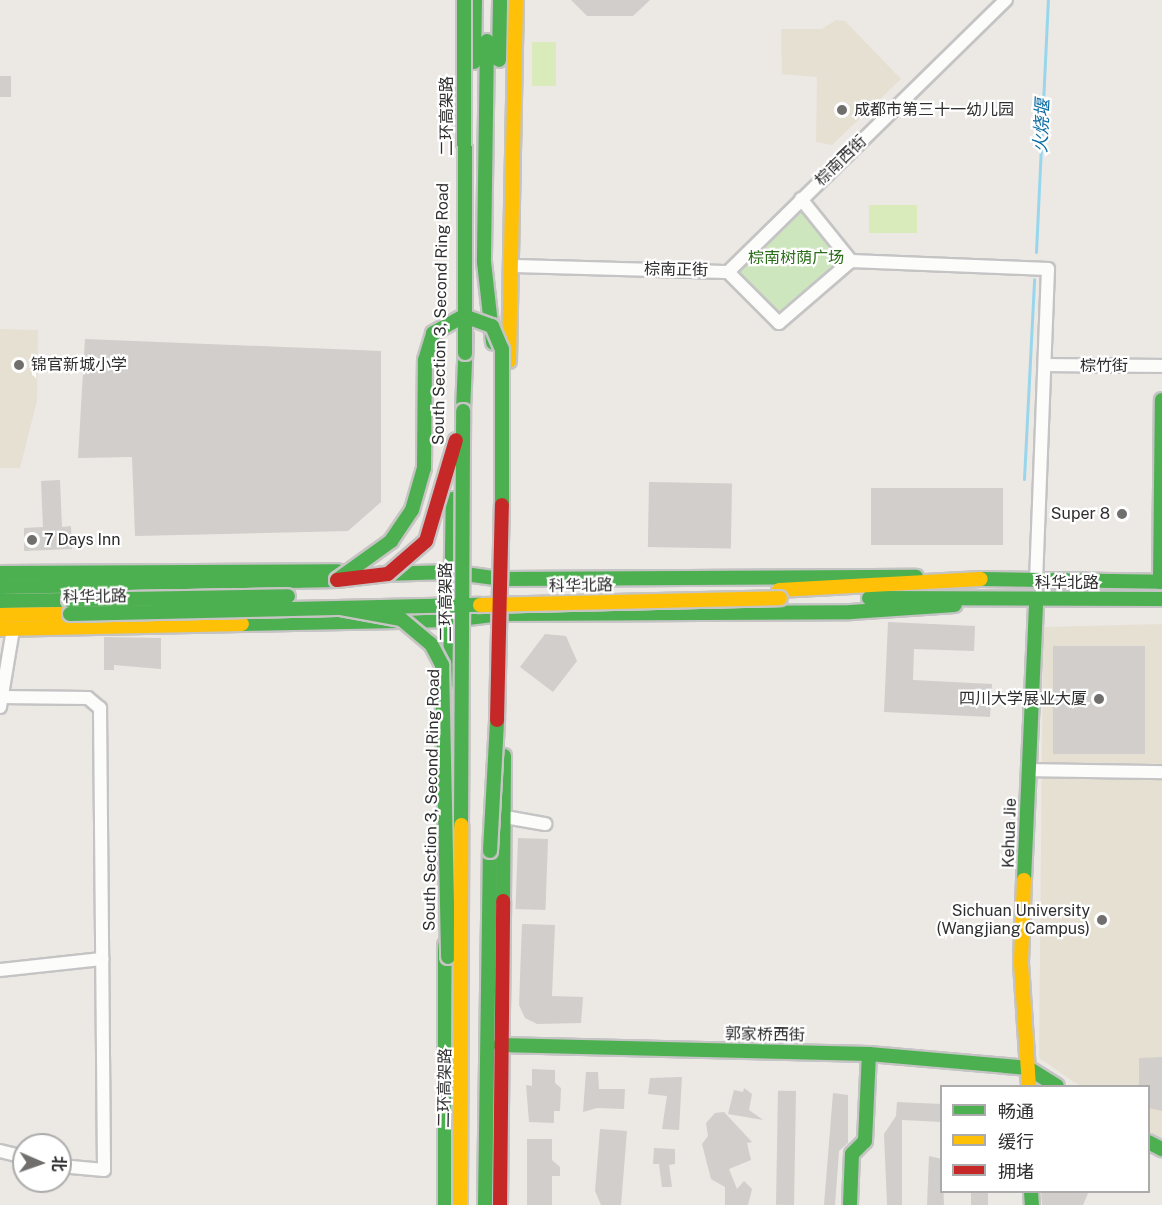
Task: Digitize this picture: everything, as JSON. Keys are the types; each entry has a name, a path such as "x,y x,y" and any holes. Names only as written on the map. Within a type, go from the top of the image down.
{"main road":[{"name":"South Section 3, Second Ring Road","path":"445,1205 445,864 452,620 450,572 462,60 457,0"},
{"path":"462,60 464,0"},
{"name":"二环高架路","path":"460,1205 465,352 464,0"},
{"path":"465,352 472,258 475,0"},
{"path":"488,0 484,262 495,367"},
{"path":"485,1205 500,0"},
{"path":"500,1205 500,1045 505,817 501,579 512,266 516,0"},
{"path":"337,580 391,541 412,510 424,468 425,360 433,333 446,322 464,316 492,326 502,349 504,368 500,663 490,850"},
{"path":"1161,582 1162,400"},
{"path":"0,587 337,580 388,574 426,541 463,411"},
{"path":"0,573 289,568 392,575 450,572 501,579 941,578"},
{"name":"科华北路","path":"0,601 70,607 341,608 779,594 873,588 941,578 1161,582"},
{"path":"70,607 779,594"},
{"name":"科华北路","path":"779,594 995,601 1162,599"},
{"name":"Kehua Jie","path":"1029,1085 1021,963 1036,600"},
{"path":"6,629 452,620 501,614 850,612 995,601"},
{"name":"科华北路","path":"0,615 70,607"},
{"path":"341,608 401,619 431,644 442,665 449,1048 462,1094"},
{"name":"郭家桥西街","path":"500,1045 868,1054 1028,1068"},
{"path":"850,1205 852,1154 865,1141 868,1054"},
{"path":"1028,1068 1055,1085"}],"street":[{"name":"棕南西街","path":"728,272 1006,0"},
{"path":"801,199 851,261 1048,269 1036,581"},
{"name":"棕南正街","path":"512,266 728,272 779,322 851,261"},
{"name":"棕竹街","path":"1045,366 1162,366"},
{"path":"6,629 1,702 88,698 100,708 105,1170 72,1167"},
{"path":"1029,770 1162,772"},
{"path":"505,817 545,824"},
{"path":"0,970 102,959"}],"shaded area":[{"name":"成都市第三十一幼儿园","path":"836,20 845,21 901,79 832,145 816,142 817,77 782,74 781,29 822,29"},
{"name":"锦官新城小学","path":"0,329 38,330 37,401 20,468 0,468"},
{"name":"Sichuan University (Wangjiang Campus)","path":"1162,624 1162,1139 1150,1133 1150,1085 1079,1085 1039,1058 1043,627"}],"green space":[{"path":"532,42 556,42 556,86 532,86"},
{"name":"棕南树荫广场","path":"801,199 851,261 779,323 728,272"},
{"path":"869,205 917,205 917,233 869,233"}],"building":[{"path":"571,0 650,0 633,16 587,16"},
{"path":"0,76 11,76 11,97 0,97"},
{"path":"85,339 381,351 381,502 348,531 135,536 132,457 78,458"},
{"path":"60,480 62,527 71,526 72,549 24,551 24,528 43,527 41,481"},
{"path":"649,482 732,483 731,548 648,547"},
{"path":"871,488 1003,488 1003,545 871,545"},
{"path":"888,622 975,626 974,651 914,649 913,680 992,684 990,717 884,712"},
{"path":"545,634 566,636 577,661 553,692 520,667"},
{"path":"104,637 161,638 161,669 114,665 114,670 104,670"},
{"name":"四川大学展业大厦","path":"1053,646 1145,646 1145,754 1053,754"},
{"path":"518,838 548,839 546,910 516,909"},
{"path":"522,924 555,925 552,996 583,997 581,1023 537,1024 525,1018 519,1005"},
{"path":"1162,1057 1162,1111 1150,1108 1150,1085 1139,1085 1139,1058"},
{"path":"532,1069 555,1070 555,1083 561,1088 560,1111 554,1111 554,1123 529,1122 526,1085 532,1086"},
{"path":"586,1072 598,1072 599,1089 625,1089 624,1109 597,1108 583,1112"},
{"path":"682,1077 679,1130 662,1129 667,1096 648,1094 650,1078"},
{"path":"744,1088 752,1094 749,1110 763,1120 728,1114 734,1090 743,1092"},
{"path":"778,1091 796,1091 794,1205 776,1205"},
{"path":"833,1093 848,1095 848,1143 839,1151 835,1205 824,1205"},
{"path":"897,1102 940,1104 940,1122 902,1120 902,1205 887,1205 884,1134 896,1116"},
{"path":"724,1112 752,1142 747,1143 751,1160 729,1169 737,1189 744,1181 752,1189 748,1205 725,1205 725,1187 711,1179 702,1144 708,1136 706,1123 715,1113"},
{"path":"600,1129 627,1131 621,1205 601,1205 595,1191"},
{"path":"527,1139 552,1139 552,1160 560,1167 560,1176 552,1176 552,1205 527,1205"},
{"path":"654,1148 675,1149 675,1164 669,1165 672,1187 662,1187 659,1164 653,1164"},
{"path":"929,1156 940,1159 940,1193 943,1193 944,1205 927,1205"},
{"path":"971,1193 988,1193 988,1205 971,1205"},
{"path":"1041,1193 1088,1193 1083,1205 1042,1205"}],"waterway":[{"name":"火烧堰","path":"1036,252 1048,0"},
{"name":"火烧堰","path":"1024,479 1034,279"}],"traffic: fast":[{"path":"464,0 465,353"},
{"path":"474,62 475,0"},
{"path":"499,60 500,0"},
{"path":"487,41 484,262 493,342"},
{"path":"337,580 391,541 412,510 424,468 425,360 433,333 464,316 492,326 502,349 502,505"},
{"path":"463,411 466,336"},
{"path":"1160,582 1162,400"},
{"path":"461,825 463,411"},
{"path":"450,680 453,499"},
{"path":"0,573 338,571"},
{"path":"382,574 450,572 501,579 916,577"},
{"path":"981,579 1162,582"},
{"path":"0,587 337,580"},
{"path":"69,600 288,596"},
{"path":"869,598 1162,599"},
{"path":"0,601 69,600"},
{"path":"1024,880 1036,600"},
{"path":"70,614 480,605"},
{"path":"242,624 452,620 501,614 851,612 955,605"},
{"path":"341,608 401,619 431,644 442,665 448,957"},
{"path":"490,851 497,720"},
{"path":"503,901 504,756"},
{"path":"485,1205 490,851"},
{"path":"445,945 445,1205"},
{"path":"500,1045 869,1054 1028,1068 1055,1085"},
{"path":"850,1205 852,1154 865,1141 869,1054"},
{"path":"1150,1143 1162,1149"},
{"path":"1031,1193 1032,1205"}],"traffic: slow":[{"path":"509,361 516,0"},
{"path":"779,590 981,579"},
{"path":"480,605 780,598"},
{"path":"0,615 70,614"},
{"path":"0,629 242,624"},
{"path":"460,1205 461,825"},
{"path":"1024,880 1021,963 1029,1085"}],"traffic: jam":[{"path":"337,580 388,574 426,541 456,440"},
{"path":"497,720 502,505"},
{"path":"500,1205 503,901"}],"place":[{"name":"成都市第三十一幼儿园","path":"842,110"},
{"name":"锦官新城小学","path":"19,365"},
{"name":"Super 8","path":"1122,514"},
{"name":"7 Days Inn","path":"32,540"},
{"name":"四川大学展业大厦","path":"1099,699"},
{"name":"Sichuan University (Wangjiang Campus)","path":"1102,920"}]}
